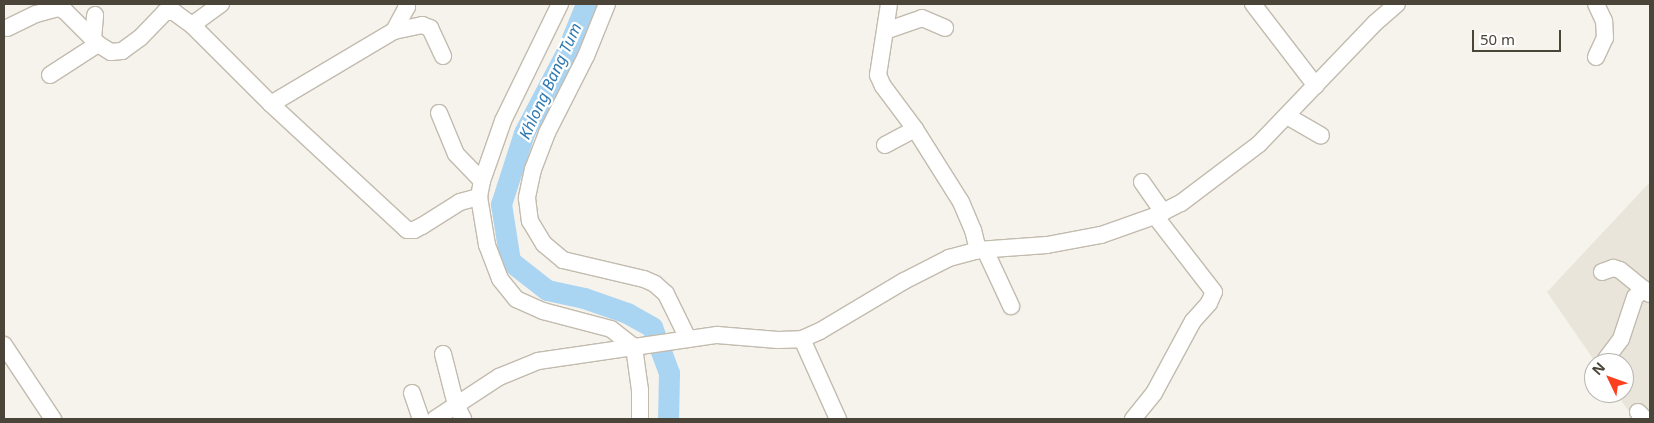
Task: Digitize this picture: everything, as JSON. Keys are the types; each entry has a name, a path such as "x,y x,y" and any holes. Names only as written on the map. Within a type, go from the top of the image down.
{"street":[{"path":"192,25 221,4"},
{"path":"394,31 407,7 406,4"},
{"path":"7,28 50,9 67,7 95,42 111,52 122,51 140,38 165,12 173,8 271,104 407,230 414,230 480,189 503,121 560,4"},
{"path":"607,4 586,56 547,133 534,169 527,198 530,221 544,244 563,260 644,279 655,284 666,294 683,339"},
{"path":"889,4 878,75 883,86 915,129 961,202 982,250 1011,306"},
{"path":"1253,4 1316,86"},
{"path":"1596,4 1604,21 1605,38 1596,56"},
{"path":"435,419 460,412 499,377 538,361 683,339 724,335 778,340 802,339 820,331 926,268 949,258 982,250 1047,245 1101,235 1159,214 1181,203 1251,150 1316,86 1391,5"},
{"path":"95,16 95,42"},
{"path":"885,31 922,18 945,28"},
{"path":"271,104 394,31 422,25 430,28 443,56"},
{"path":"50,75 95,42"},
{"path":"439,113 456,154 480,189 494,267 505,288 512,296 536,309 611,329 637,347"},
{"path":"1287,116 1321,136"},
{"path":"885,145 915,129"},
{"path":"1133,419 1154,393 1193,321 1209,302 1214,292 1159,214 1142,182"},
{"path":"1602,272 1613,268 1620,270 1647,292 1635,298 1621,339 1610,353"},
{"path":"802,339 838,419"},
{"path":"4,346 53,419"},
{"path":"637,347 640,419"},
{"path":"443,354 460,412"},
{"path":"412,393 422,419"}],"shaded area":[{"path":"1650,182 1650,419 1634,419 1623,403 1634,403 1634,353 1589,353 1547,292"}],"waterway":[{"name":"Khlong Bang Tum","path":"586,4 566,53 524,133 501,204 510,261 547,290 584,298 627,313 652,327 669,373 668,419"}]}
